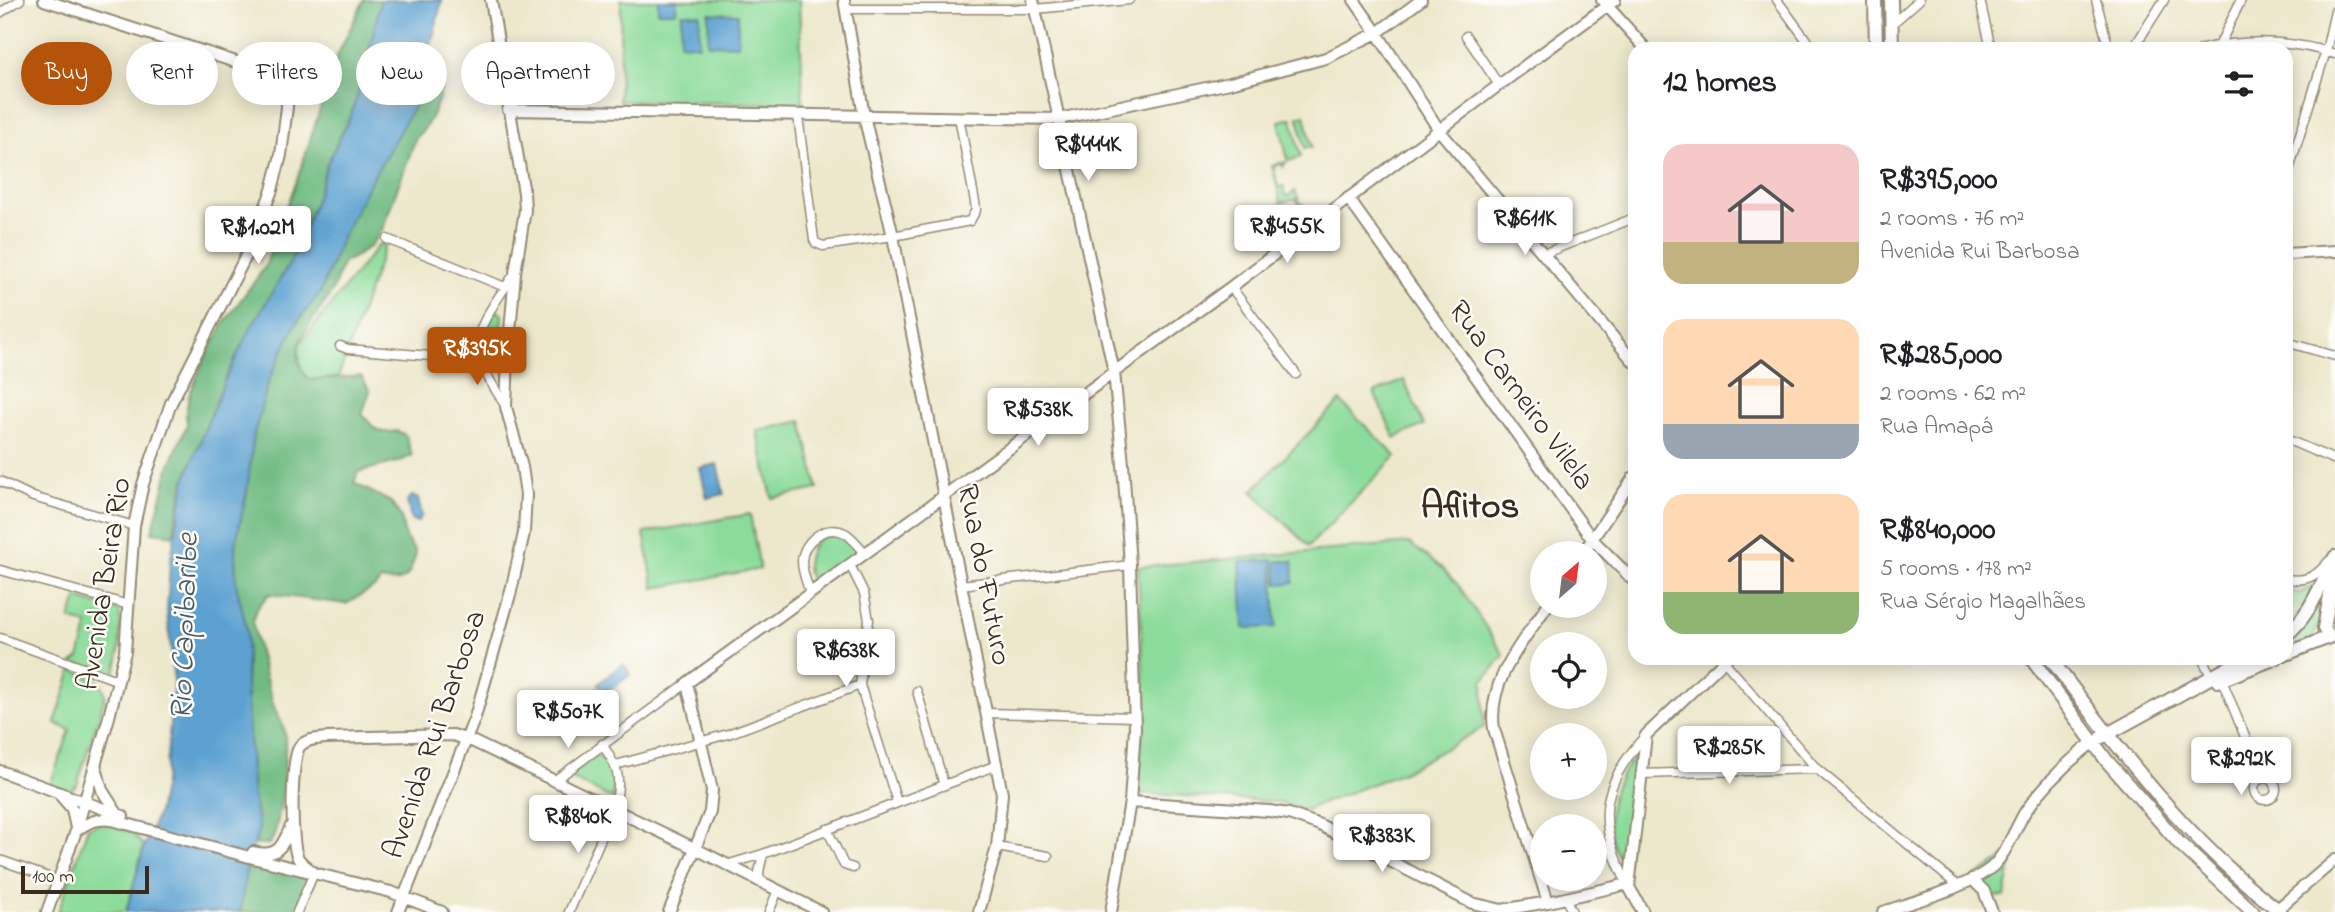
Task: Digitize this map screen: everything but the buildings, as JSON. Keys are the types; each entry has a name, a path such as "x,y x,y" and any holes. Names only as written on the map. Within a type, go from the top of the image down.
{"main road":[{"path":"1875,0 1875,42"},
{"path":"1891,0 1892,42"},
{"path":"2293,629 2310,608 2335,555"},
{"path":"2293,652 2333,638 2324,628 2335,568"},
{"path":"2036,665 2092,743 2179,843 2253,912"},
{"path":"2055,665 2147,783 2199,840 2277,911"},
{"path":"2217,679 2236,665"},
{"path":"2092,743 2194,688 2256,665"}],"street":[{"path":"0,13 20,0"},
{"name":"Avenida Beira Rio","path":"44,0 94,12 275,75 287,88 281,155 272,190 247,254 186,371 167,414 143,484 134,526 125,652 119,681 76,831 47,912"},
{"name":"Avenida Rui Barbosa","path":"491,0 508,110 521,170 524,202 515,273 506,407"},
{"path":"845,5 1034,5 1129,0"},
{"path":"1354,0 1439,130 1628,355"},
{"path":"508,110 1059,119 1230,83 1326,58 1377,33 1421,0"},
{"path":"1777,0 1808,42"},
{"path":"1892,24 1919,0"},
{"path":"1980,0 1989,42"},
{"path":"2096,0 2107,42"},
{"path":"2137,42 2164,0"},
{"path":"2220,42 2241,0"},
{"path":"554,781 1231,287 1608,2 1640,42"},
{"name":"Rua do Futuro","path":"845,5 864,116 893,236 997,765 1002,806 996,847 979,912"},
{"path":"1034,5 1114,372 1130,565 1135,717 1130,802 1111,912"},
{"path":"2293,157 2330,52 2335,11"},
{"path":"1466,36 1499,85"},
{"path":"2293,45 2330,52"},
{"path":"798,116 816,243 823,246 964,223 974,216 975,202 959,117"},
{"name":"Rua Carneiro Vilela","path":"1348,198 1592,539 1628,575"},
{"path":"1543,254 1628,220"},
{"path":"387,239 505,287"},
{"path":"2293,254 2335,251"},
{"name":"Avenida Rui Barbosa","path":"398,912 475,717 524,533 526,494 522,467 506,407 476,351 481,330 515,273"},
{"path":"1231,287 1296,374"},
{"path":"2293,344 2335,356"},
{"path":"340,346 348,349 442,357 476,351"},
{"path":"2293,442 2335,460"},
{"path":"0,481 33,497 134,526"},
{"path":"1592,539 1628,486"},
{"path":"810,593 802,560 812,539 827,531 841,531 865,552"},
{"path":"2293,579 2313,577 2335,555"},
{"path":"850,565 864,593 869,620 860,685 897,802"},
{"path":"961,585 1130,565"},
{"path":"0,570 129,605"},
{"path":"1539,618 1496,686 1492,715 1494,729 1548,902"},
{"path":"0,638 119,681"},
{"path":"1643,912 1612,849 1606,823 1614,778 1646,735 1718,665"},
{"path":"1729,665 1817,769 1957,886"},
{"path":"2207,665 2217,679 2262,779"},
{"path":"669,912 710,812 712,790 687,683"},
{"path":"617,765 789,713 860,685"},
{"path":"917,691 944,785"},
{"path":"986,713 1135,717"},
{"path":"314,873 298,858 291,827 295,756 301,745 312,739 326,738 453,735 614,809 821,912"},
{"path":"1628,885 1646,735"},
{"path":"1883,912 1957,886 1990,868 1998,860 2027,810 2064,768 2092,743"},
{"path":"569,912 614,809 619,783 617,765 602,744"},
{"path":"59,793 67,794 78,790 95,764"},
{"path":"95,764 107,800 119,817"},
{"path":"726,864 763,854 997,765"},
{"path":"1641,774 1817,769"},
{"path":"0,771 119,817 405,896 442,912"},
{"path":"59,793 72,809 76,831"},
{"path":"1130,802 1289,814 1320,825 1473,907 1516,910 1628,885"},
{"path":"76,831 86,822 119,817"},
{"path":"254,855 276,851 283,846 291,827"},
{"path":"827,829 844,865 853,868"},
{"path":"996,847 1048,856"},
{"path":"760,881 763,854"},
{"path":"0,860 59,881"},
{"path":"2277,911 2335,860"},
{"path":"298,912 314,873"},
{"path":"1972,879 1984,891 1992,912"},
{"path":"769,912 778,890"},
{"path":"1566,897 1572,912"}],"green space":[{"path":"364,0 381,0 371,42 356,42 356,100 351,115 327,164 316,200 290,263 250,329 224,382 185,480 173,535 152,532 170,464 187,425 189,396 205,357 224,323 265,267 321,105 342,105 342,46"},
{"path":"620,0 799,0 803,104 619,101"},
{"path":"415,105 436,105 416,138 382,230 370,246 343,262 331,293 299,345 298,356 301,368 309,380 361,376 370,391 362,414 377,430 398,431 406,436 412,456 358,472 354,483 391,502 401,517 405,537 416,553 409,573 402,580 381,580 375,587 346,604 269,594 257,610 253,626 273,703 284,729 285,753 280,808 273,837 269,844 255,845 259,828 253,795 246,686 247,661 236,583 235,546 247,491 254,434 269,379 295,325 321,291 344,233"},
{"path":"1305,115 1312,147 1305,148 1298,117"},
{"path":"1292,118 1301,157 1288,161 1279,121"},
{"path":"1286,162 1283,167 1282,164 1273,166 1278,187 1284,186 1284,194 1288,196 1295,191 1300,202 1309,209 1312,220 1304,224 1297,199 1281,203 1272,165"},
{"path":"387,239 338,378 309,380 301,371 298,346 377,247"},
{"path":"497,310 502,315 498,367 492,373 484,359 483,342 488,324"},
{"path":"1404,380 1424,425 1395,438 1374,393"},
{"path":"1340,401 1396,456 1309,546 1252,491"},
{"path":"802,421 818,489 772,498 757,431"},
{"path":"750,514 760,569 654,588 644,533"},
{"path":"836,535 853,544 857,554 814,585 807,567 809,554 820,537"},
{"path":"1409,543 1441,567 1459,586 1504,655 1483,681 1484,727 1403,772 1305,810 1277,802 1138,793 1144,693 1138,567"},
{"path":"2315,586 2303,611 2293,619 2293,592 2299,593"},
{"path":"2325,593 2319,625 2312,640 2293,647 2293,632"},
{"path":"77,598 119,611 119,648 116,670 112,674 72,663 79,658 88,625 70,619"},
{"path":"72,670 99,682 105,697 77,785 68,792 50,785 70,730 55,723"},
{"path":"595,756 606,759 615,771 613,799 568,777"},
{"path":"1634,758 1637,760 1637,767 1626,873 1612,842 1609,820 1616,787"},
{"path":"102,823 130,831 144,846 126,912 58,912 88,827"},
{"path":"2004,858 2012,860 2005,897 1990,896 1972,879"},
{"path":"254,865 312,878 314,883 302,912 240,912 246,871"}],"water":[{"name":"Rio Capibaribe","path":"381,0 442,0 432,42 371,42"},
{"path":"658,0 677,0 676,12 658,12"},
{"path":"682,13 700,14 699,45 680,43"},
{"path":"709,13 738,14 738,45 708,44"},
{"name":"Rio Capibaribe","path":"356,100 356,105 415,105 344,233 321,291 295,325 269,379 254,434 247,491 235,546 236,583 247,630 246,686 251,771 259,828 246,871 240,912 126,912 144,846 158,813 165,777 174,681 167,611 170,563 185,480 224,382 250,329 290,263 316,200 327,164"},
{"path":"717,464 724,494 707,498 700,468"},
{"path":"412,496 418,499 422,516 417,522 411,519 407,501"},
{"path":"1273,560 1276,627 1244,628 1240,562"},
{"path":"1276,561 1293,561 1294,583 1277,584"},
{"path":"623,664 631,674 605,694 598,684"}],"district":[{"name":"Aflitos","path":"1470,508"}]}
